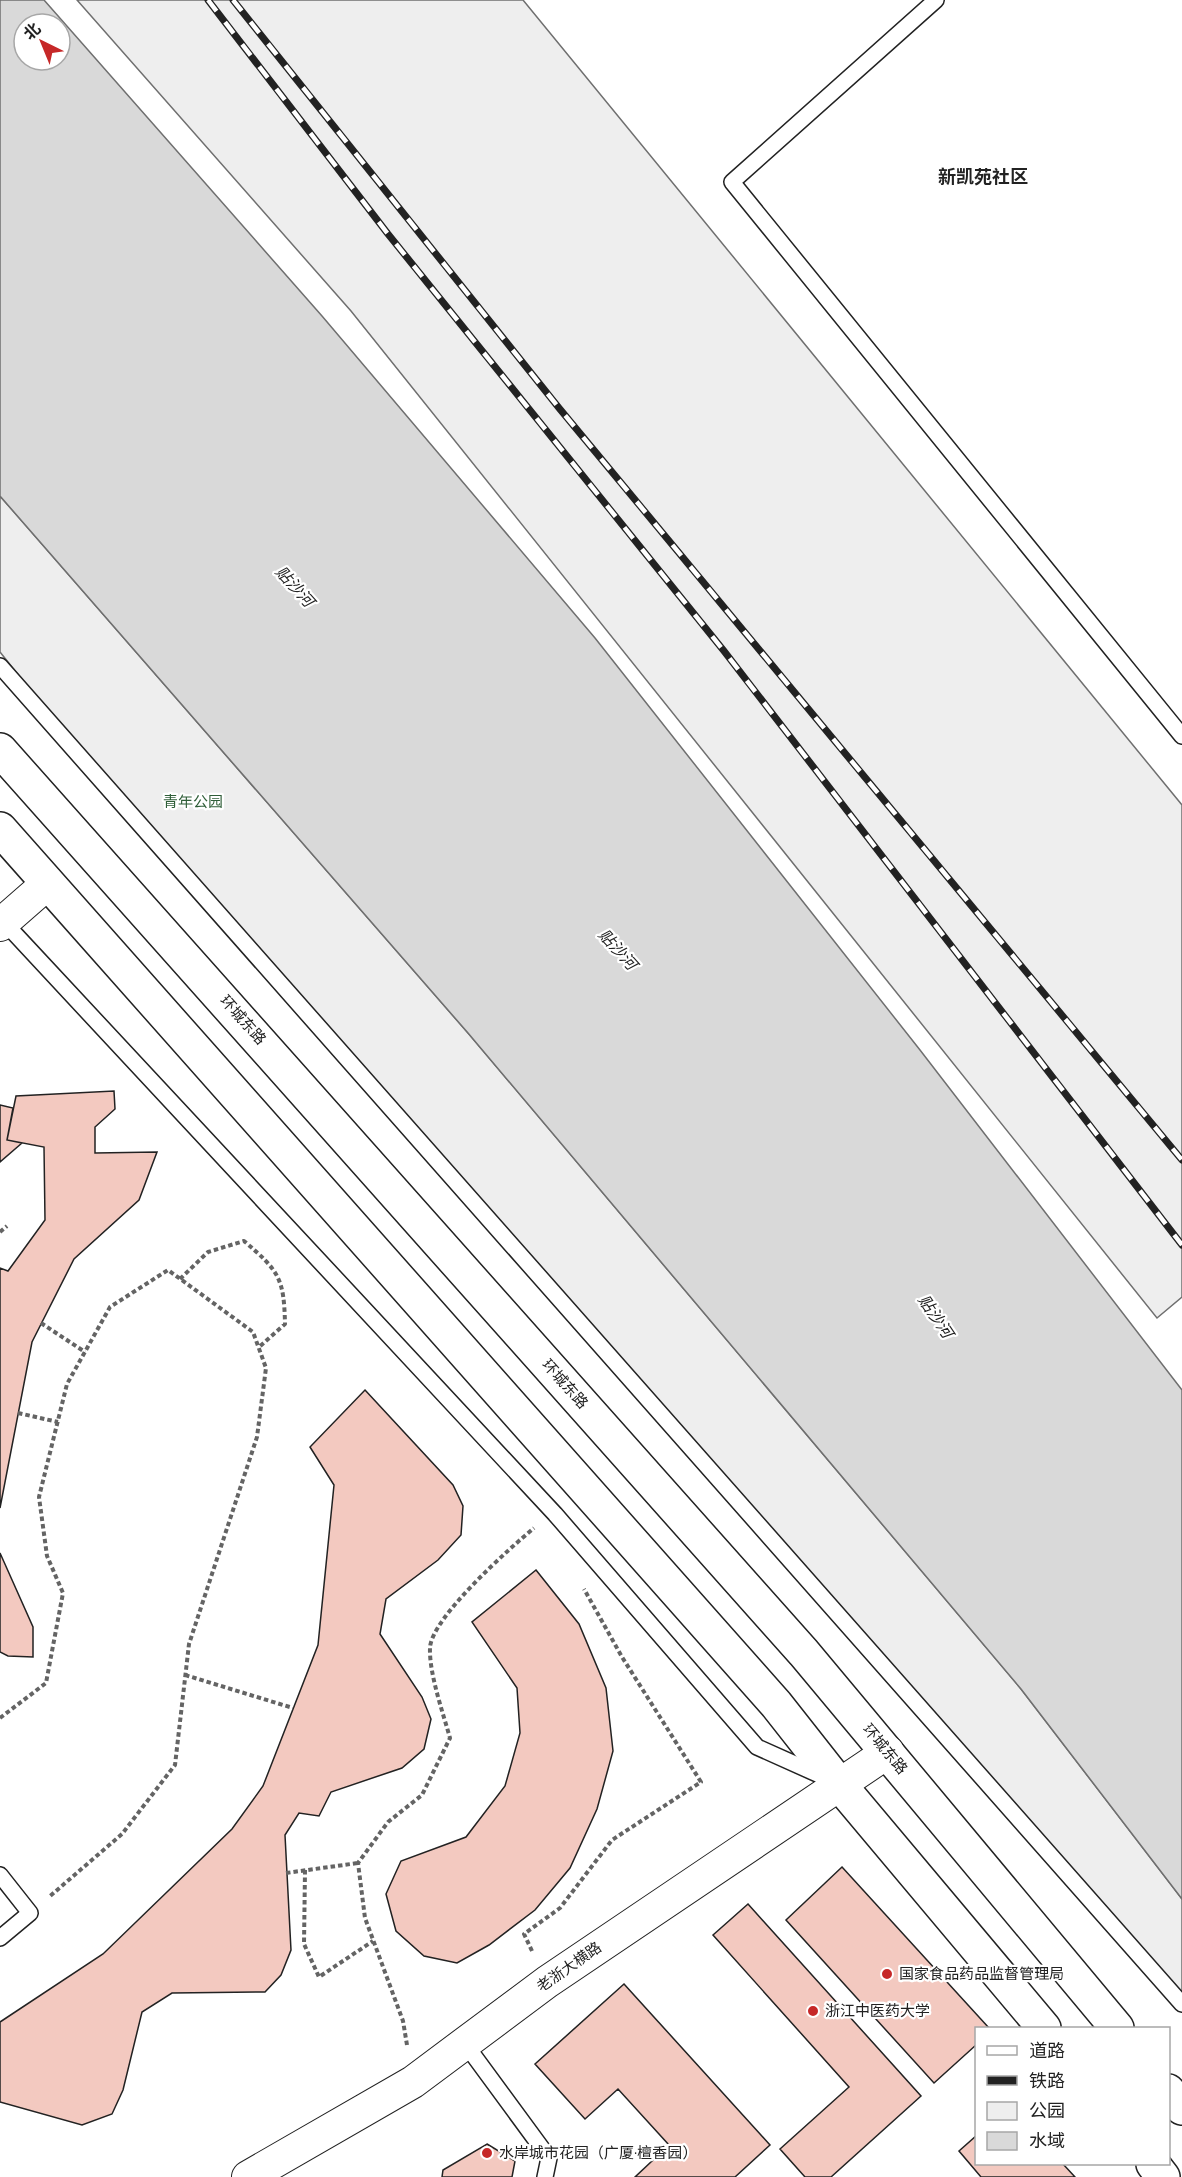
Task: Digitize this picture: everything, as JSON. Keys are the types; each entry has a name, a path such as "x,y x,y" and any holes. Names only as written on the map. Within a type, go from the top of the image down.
{"main road":[{"name":"环城东路","path":"0,750 788,1635 1116,2027"},
{"path":"0,829 768,1695 839,1784 1043,2027"},
{"path":"1170,2093 1182,2108"}],"street":[{"path":"1,922 48,883"},
{"name":"老浙大横路","path":"248,2177 413,2082 466,2045 547,1982 888,1752"}],"lane":[{"path":"936,0 732,182 1182,736"},
{"path":"0,666 1182,2004"},
{"path":"1,922 555,1514 757,1747 839,1784"},
{"path":"0,1875 30,1913 0,1938"},
{"path":"466,2045 549,2158 545,2177"}],"path":[{"path":"0,1232 7,1226"},
{"path":"180,1279 208,1252 244,1241 261,1255 269,1262 284,1290 285,1324 259,1347"},
{"path":"0,1718 46,1683 63,1593 46,1556 39,1497 67,1384 110,1307 168,1270 253,1332 266,1368 257,1437 189,1644 175,1765 122,1834 30,1913"},
{"path":"41,1323 85,1352"},
{"path":"18,1413 58,1422"},
{"path":"413,2082 404,2021 365,1918 358,1863 388,1822 422,1795 450,1738 438,1695 429,1646 452,1605 532,1529 555,1514"},
{"path":"532,1529 540,1538"},
{"path":"547,1982 524,1934 560,1908 612,1840 701,1782 622,1658 583,1588"},
{"path":"185,1676 292,1708"},
{"path":"286,1872 358,1863"},
{"path":"305,1870 304,1944 319,1977 373,1941"}],"green space":[{"path":"77,0 523,0 1182,805 1182,1297 1157,1318 351,311"},
{"name":"青年公园","path":"0,496 468,1033 1021,1689 1182,1899 1182,2004 138,825 0,652"}],"water":[{"name":"贴沙河","path":"0,0 44,0 55,12 12,12 12,72 72,72 72,32 322,316 595,638 920,1050 1182,1390 1182,1899 1021,1689 468,1033 0,496"}],"building":[{"path":"114,1091 115,1109 95,1127 95,1153 157,1152 139,1200 74,1259 32,1342 0,1508 0,1268 8,1271 45,1220 44,1147 7,1140 16,1096"},
{"path":"0,1105 13,1108 7,1140 22,1143 0,1162"},
{"path":"365,1390 453,1485 463,1506 461,1535 438,1560 386,1599 380,1634 422,1697 431,1719 424,1749 402,1768 331,1792 319,1816 299,1813 285,1835 291,1950 281,1975 265,1992 172,1993 142,2012 123,2090 112,2114 82,2125 0,2102 0,2022 103,1954 232,1829 263,1786 318,1645 334,1485 310,1447"},
{"path":"0,1553 33,1627 33,1657 8,1656 0,1652"},
{"path":"536,1570 579,1624 606,1688 613,1751 597,1809 570,1868 535,1910 489,1945 457,1963 424,1956 396,1931 386,1894 401,1861 466,1837 505,1786 520,1733 517,1688 472,1622"},
{"name":"国家食品药品监督管理局","path":"842,1867 988,2027 975,2027 975,2046 934,2083 786,1920"},
{"name":"浙江中医药大学","path":"748,1904 921,2096 831,2177 805,2177 780,2149 849,2087 713,1935"},
{"path":"624,1984 770,2145 735,2177 635,2177 669,2145 618,2089 585,2119 535,2064"},
{"path":"975,2137 975,2165 1064,2165 1075,2177 981,2177 959,2151"},
{"name":"水岸城市花园（广厦·檀香园）","path":"487,2144 515,2161 512,2177 442,2177 443,2170"}],"railway":[{"path":"208,0 388,234 724,651 1182,1245"},
{"path":"233,0 559,408 1182,1160"}],"place":[{"name":"国家食品药品监督管理局","path":"887,1974"},
{"name":"浙江中医药大学","path":"813,2011"},
{"name":"水岸城市花园（广厦·檀香园）","path":"487,2153"}],"district":[{"name":"新凯苑社区","path":"983,177"}]}
